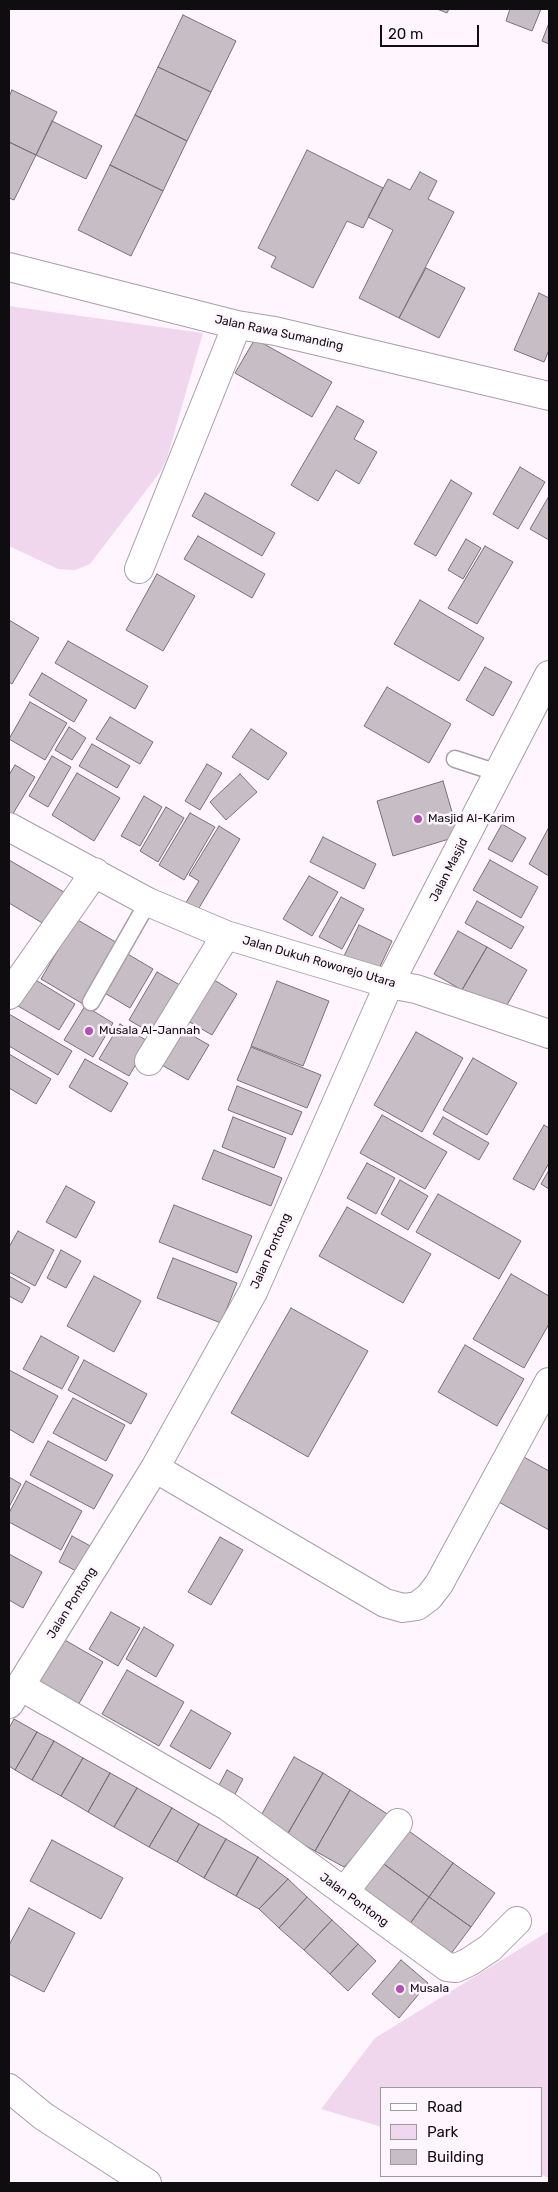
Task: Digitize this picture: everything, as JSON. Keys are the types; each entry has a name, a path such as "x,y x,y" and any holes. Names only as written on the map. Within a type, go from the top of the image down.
{"street":[{"name":"Jalan Rawa Sumanding","path":"9,267 237,325 275,331 549,396"},
{"path":"139,569 237,325"},
{"name":"Jalan Masjid","path":"389,984 549,675"},
{"name":"Jalan Dukuh Roworejo Utara","path":"9,827 148,902 226,935 389,984 416,989 549,1034"},
{"path":"9,996 95,872"},
{"path":"149,1060 226,935"},
{"name":"Jalan Pontong","path":"389,984 253,1292 155,1468 14,1695 227,1806 447,1967 456,1968 469,1962 490,1948 517,1921"},
{"path":"155,1468 385,1603 403,1608 417,1606 429,1597 439,1584 549,1382"},
{"path":"344,1892 398,1823"},
{"path":"9,2088 43,2116 147,2183"}],"lane":[{"path":"456,759 498,773"},
{"path":"91,1002 148,902"}],"green space":[{"path":"9,306 203,333 167,458 161,471 90,564 75,570 58,569 9,546"},
{"path":"549,1931 549,2178 543,2175 543,2087 380,2087 380,2126 321,2109 375,2038"}],"building":[{"path":"437,9 449,9 447,13"},
{"path":"510,9 541,9 532,31 506,21"},
{"path":"183,15 236,41 211,92 158,67"},
{"path":"549,23 549,44 542,41"},
{"path":"158,67 211,92 187,141 135,115"},
{"path":"12,90 57,112 36,155 9,142 9,97"},
{"path":"135,115 187,141 163,191 110,165"},
{"path":"52,121 102,146 86,179 36,155"},
{"path":"9,142 36,155 14,200 9,198"},
{"path":"307,150 383,188 363,228 347,221 313,288 271,267 276,257 258,248"},
{"path":"110,165 163,191 131,256 78,230"},
{"path":"420,172 437,181 428,199 454,212 399,318 359,298 393,230 368,217 388,179 410,190"},
{"path":"426,268 465,288 439,338 399,318"},
{"path":"539,293 549,298 549,350 544,362 514,350"},
{"path":"255,339 332,382 312,417 235,373"},
{"path":"337,406 364,421 354,439 377,452 359,484 336,470 318,501 291,485"},
{"path":"520,467 545,482 518,529 493,514"},
{"path":"451,480 472,493 436,556 414,544"},
{"path":"205,493 275,533 262,556 192,516"},
{"path":"549,496 549,540 530,529"},
{"path":"198,536 265,574 252,598 184,559"},
{"path":"466,539 481,548 463,579 448,570"},
{"path":"485,546 513,562 477,624 448,608"},
{"path":"157,574 195,596 163,651 126,630"},
{"path":"420,600 484,638 459,681 394,644"},
{"path":"9,620 39,638 12,684 9,682"},
{"path":"68,641 148,686 135,709 55,663"},
{"path":"485,667 512,682 493,716 466,700"},
{"path":"42,673 87,700 74,722 29,695"},
{"path":"387,687 451,724 429,763 364,726"},
{"path":"30,702 67,723 45,760 9,739"},
{"path":"110,717 153,742 140,764 96,739"},
{"path":"69,727 86,738 72,760 55,750"},
{"path":"251,729 287,753 268,780 232,757"},
{"path":"92,744 130,766 117,788 79,766"},
{"path":"52,756 71,767 48,807 29,796"},
{"path":"207,764 222,773 200,810 185,801"},
{"path":"15,765 35,777 11,817 9,816 9,775"},
{"path":"77,773 120,798 94,841 52,815"},
{"path":"240,774 257,792 226,820 210,802"},
{"name":"Masjid Al-Karim","path":"443,781 459,836 393,856 377,801"},
{"path":"144,796 162,807 140,846 121,836"},
{"path":"166,807 184,818 158,862 140,851"},
{"path":"190,813 215,827 184,880 159,865"},
{"path":"502,824 526,838 512,862 488,849"},
{"path":"219,826 240,839 196,913 184,906 199,881 189,875"},
{"path":"549,830 549,876 529,864"},
{"path":"323,837 376,864 364,889 310,862"},
{"path":"9,860 69,895 49,927 9,903"},
{"path":"490,860 538,887 521,918 473,890"},
{"path":"309,876 338,892 312,936 283,919"},
{"path":"341,897 364,909 342,949 319,937"},
{"path":"477,901 524,927 511,949 465,923"},
{"path":"76,919 119,944 83,1004 41,979"},
{"path":"359,925 392,941 377,973 344,956"},
{"path":"458,931 487,947 462,990 434,974"},
{"path":"487,947 527,970 503,1012 462,990"},
{"path":"126,953 153,969 130,1008 103,992"},
{"path":"157,972 187,989 158,1037 129,1020"},
{"path":"206,975 237,994 212,1035 181,1017"},
{"path":"34,979 75,1004 59,1030 18,1006"},
{"path":"277,981 329,1001 303,1066 251,1046"},
{"name":"Musala Al-Jannah","path":"85,1006 113,1023 93,1057 64,1040"},
{"path":"9,1014 72,1051 58,1075 9,1046"},
{"path":"120,1024 149,1042 129,1076 99,1059"},
{"path":"174,1025 209,1045 188,1080 153,1060"},
{"path":"416,1032 463,1058 422,1132 374,1105"},
{"path":"251,1047 321,1075 307,1108 237,1080"},
{"path":"9,1054 51,1079 36,1104 9,1088"},
{"path":"473,1058 517,1083 487,1135 443,1110"},
{"path":"85,1059 128,1083 111,1112 69,1087"},
{"path":"237,1086 302,1112 292,1135 228,1110"},
{"path":"382,1115 447,1152 425,1189 360,1153"},
{"path":"233,1117 286,1138 274,1168 222,1147"},
{"path":"443,1117 489,1143 479,1160 433,1134"},
{"path":"544,1125 549,1128 549,1163 534,1190 513,1179"},
{"path":"214,1150 282,1178 271,1206 202,1179"},
{"path":"367,1163 395,1178 376,1214 347,1198"},
{"path":"549,1170 549,1189 541,1184"},
{"path":"400,1180 428,1196 408,1230 381,1214"},
{"path":"66,1186 95,1202 76,1238 46,1222"},
{"path":"438,1194 521,1241 499,1279 416,1232"},
{"path":"174,1205 252,1236 237,1273 159,1242"},
{"path":"347,1207 431,1254 403,1303 319,1256"},
{"path":"18,1231 54,1250 35,1286 9,1272 9,1247"},
{"path":"61,1250 81,1261 66,1288 47,1278"},
{"path":"173,1258 237,1283 221,1323 157,1298"},
{"path":"511,1274 549,1296 549,1324 524,1368 473,1339"},
{"path":"9,1276 30,1288 22,1303 9,1296"},
{"path":"94,1276 141,1301 114,1352 67,1326"},
{"path":"291,1308 368,1351 308,1457 231,1413"},
{"path":"41,1336 79,1357 62,1389 23,1369"},
{"path":"465,1345 524,1379 497,1426 438,1392"},
{"path":"84,1360 147,1394 131,1424 68,1390"},
{"path":"9,1370 58,1396 33,1443 9,1429"},
{"path":"73,1398 125,1425 106,1461 53,1433"},
{"path":"48,1441 113,1475 94,1509 30,1475"},
{"path":"522,1456 549,1471 549,1530 497,1501"},
{"path":"9,1477 21,1484 9,1507"},
{"path":"26,1481 82,1511 61,1550 9,1522 9,1513"},
{"path":"72,1536 96,1549 82,1574 59,1562"},
{"path":"220,1537 243,1550 211,1605 188,1592"},
{"path":"9,1554 42,1572 23,1608 9,1600"},
{"path":"111,1612 140,1628 118,1666 89,1649"},
{"path":"144,1627 174,1645 156,1677 126,1659"},
{"path":"63,1639 103,1662 77,1707 38,1684"},
{"path":"127,1670 184,1702 159,1746 102,1714"},
{"path":"191,1710 231,1733 210,1769 170,1746"},
{"path":"14,1719 37,1732 15,1770 9,1766 9,1728"},
{"path":"37,1732 54,1741 32,1780 15,1770"},
{"path":"54,1741 83,1758 61,1796 32,1780"},
{"path":"294,1757 323,1773 287,1835 259,1819"},
{"path":"83,1758 110,1773 88,1812 61,1796"},
{"path":"227,1770 243,1779 234,1796 218,1787"},
{"path":"110,1773 137,1788 114,1827 88,1812"},
{"path":"323,1773 350,1790 315,1851 287,1835"},
{"path":"137,1788 172,1808 149,1847 114,1827"},
{"path":"350,1790 392,1817 344,1867 315,1851"},
{"path":"172,1808 199,1824 177,1862 149,1847"},
{"path":"199,1824 226,1839 204,1878 177,1862"},
{"path":"402,1826 453,1863 429,1897 377,1859"},
{"path":"226,1839 258,1857 236,1896 204,1878"},
{"path":"52,1840 123,1878 101,1919 30,1881"},
{"path":"258,1857 288,1879 259,1909 236,1896"},
{"path":"377,1859 429,1897 409,1925 357,1888"},
{"path":"453,1863 495,1893 471,1927 429,1897"},
{"path":"288,1879 307,1897 279,1928 259,1909"},
{"path":"307,1897 332,1920 304,1950 279,1928"},
{"path":"429,1897 471,1927 450,1955 409,1925"},
{"path":"29,1908 75,1933 44,1992 9,1974 9,1945"},
{"path":"332,1920 358,1944 330,1974 304,1950"},
{"path":"358,1944 376,1961 348,1991 330,1974"},
{"name":"Musala","path":"401,1960 428,1983 399,2018 372,1994"}],"place":[{"name":"Masjid Al-Karim","path":"418,819"},
{"name":"Musala Al-Jannah","path":"89,1031"},
{"name":"Musala","path":"400,1989"}]}
